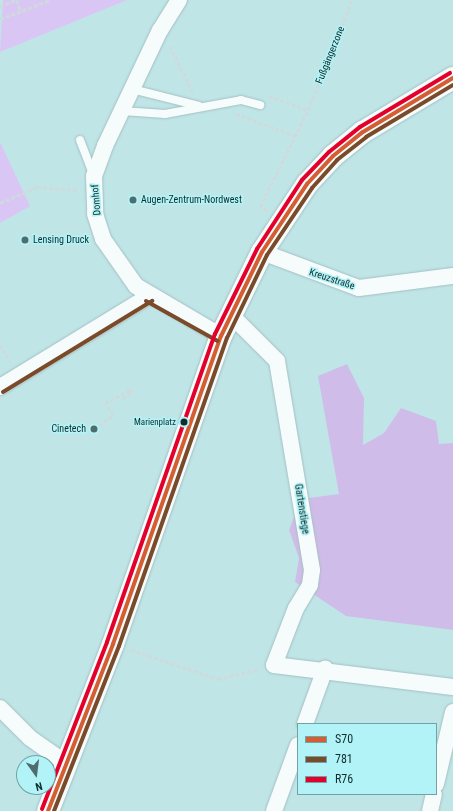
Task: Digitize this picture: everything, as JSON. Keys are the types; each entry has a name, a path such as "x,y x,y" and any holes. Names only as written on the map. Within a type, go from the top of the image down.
{"street":[{"name":"Domhof","path":"179,0 160,30 132,89 93,184 103,239 119,266 149,296 221,336"},
{"path":"48,811 113,644 221,336 262,252 307,184 363,132 453,78"},
{"name":"Kreuzstraße","path":"262,252 359,288 453,276"},
{"path":"0,387 149,296"},
{"name":"Gartenstiege","path":"231,315 277,361 312,570 310,585 296,608 274,665"},
{"path":"274,665 325,669 453,687"},
{"path":"305,723 325,669"},
{"path":"0,708 30,738 66,764"},
{"path":"437,780 453,712"},
{"path":"274,811 297,748"},
{"path":"430,811 434,795"}],"lane":[{"path":"132,89 200,107"},
{"path":"122,111 165,114 241,100 260,105"},
{"path":"80,140 93,184"}],"path":[{"path":"0,6 16,0 21,12"},
{"path":"0,19 50,0"},
{"name":"Fußgängerzone","path":"260,207 308,110 352,0"},
{"path":"160,30 200,107"},
{"path":"300,107 308,110"},
{"path":"233,113 296,136"},
{"path":"0,203 37,187 93,184"},
{"path":"94,428 113,415 105,403 131,389 124,399"},
{"path":"113,644 218,679 274,665"}],"shaded area":[{"path":"3,0 127,0 0,52"},
{"path":"0,142 30,206 0,223"},
{"path":"347,364 364,398 363,445 384,433 401,408 436,421 439,444 453,443 453,630 346,616 295,582 299,558 289,530 301,499 339,494 318,376"}],"transit line":[{"name":"R76","path":"42,809 107,642 215,334 257,249 302,180 329,152 360,127 450,73"},
{"name":"S70","path":"48,811 113,644 221,336 262,252 307,184 333,156 363,132 453,78"},
{"name":"781","path":"54,811 119,646 227,338 267,255 312,188 337,160 366,137 453,85"},
{"name":"781","path":"146,301 218,341"},
{"name":"781","path":"3,392 152,301"}],"place":[{"name":"Augen-Zentrum-Nordwest","path":"133,200"},
{"name":"Lensing Druck","path":"25,240"},
{"name":"Marienplatz","path":"184,422"},
{"name":"Cinetech","path":"94,429"}]}
